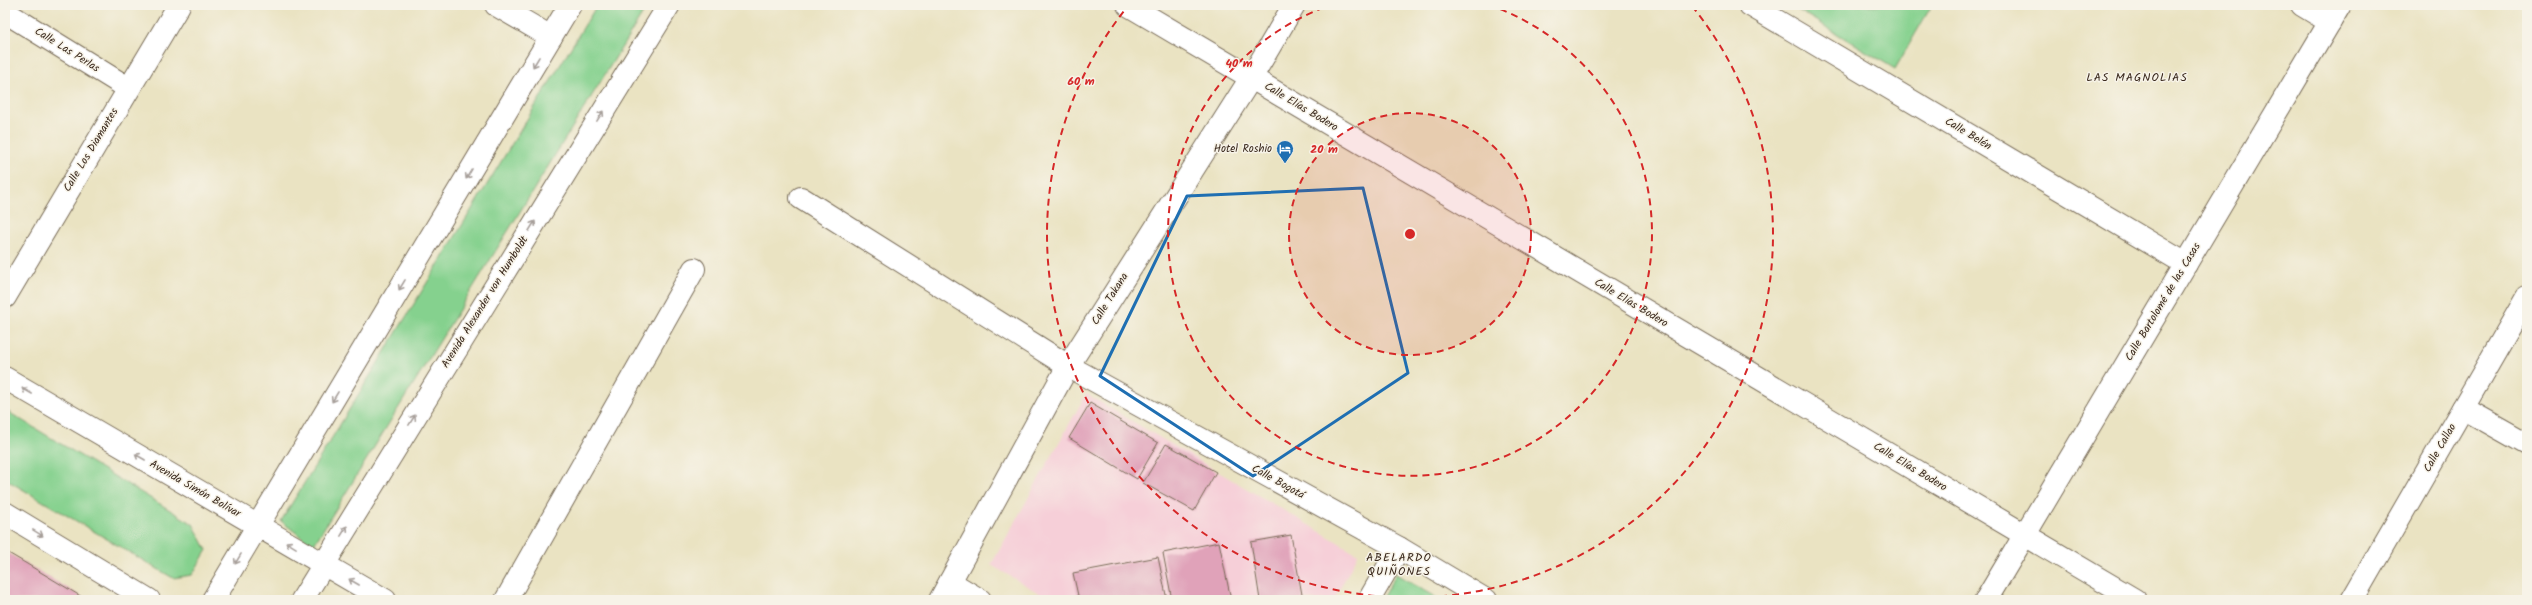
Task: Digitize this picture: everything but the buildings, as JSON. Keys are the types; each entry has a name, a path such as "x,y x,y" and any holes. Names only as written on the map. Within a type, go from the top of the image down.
{"street":[{"name":"Calle Los Diamantes","path":"5,297 128,88 179,5"},
{"path":"496,5 551,38"},
{"path":"213,600 570,5"},
{"name":"Avenida Alexander von Humboldt","path":"302,600 669,5"},
{"name":"Calle Elías Bodero","path":"1128,5 2135,600"},
{"name":"Calle Takana","path":"945,591 1068,366 1251,78 1294,5"},
{"name":"Calle Belén","path":"1750,5 2186,264"},
{"path":"2302,5 2335,13"},
{"name":"Calle Las Perlas","path":"5,12 128,88"},
{"name":"Calle Bartolomé de las Casas","path":"1986,600 2335,13"},
{"name":"Calle Bogotá","path":"801,198 1068,366 1399,548 1486,600"},
{"path":"506,600 694,269"},
{"name":"Calle Callao","path":"2352,600 2527,296"},
{"name":"Avenida Simón Bolívar","path":"5,378 385,600"},
{"path":"2463,408 2527,444"},
{"path":"5,513 149,600"},
{"path":"1368,600 1399,548"},
{"path":"945,591 980,600"}],"highlighted area":[{"path":"1363,188 1408,373 1253,476 1100,376 1187,196"}],"shaded area":[{"path":"1086,394 1358,554 1334,600 1051,600 991,565"}],"green space":[{"path":"597,5 648,5 313,546 281,521"},
{"path":"1790,5 1932,5 1895,69"},
{"path":"5,410 193,524 207,550 192,575 173,578 5,479"},
{"path":"1396,574 1440,600 1381,600"}],"place":[{"name":"Hotel Roshio","path":"1285,164"}],"district":[{"name":"LAS MAGNOLIAS","path":"2137,77"},
{"name":"ABELARDO QUIÑONES","path":"1399,564"}]}
